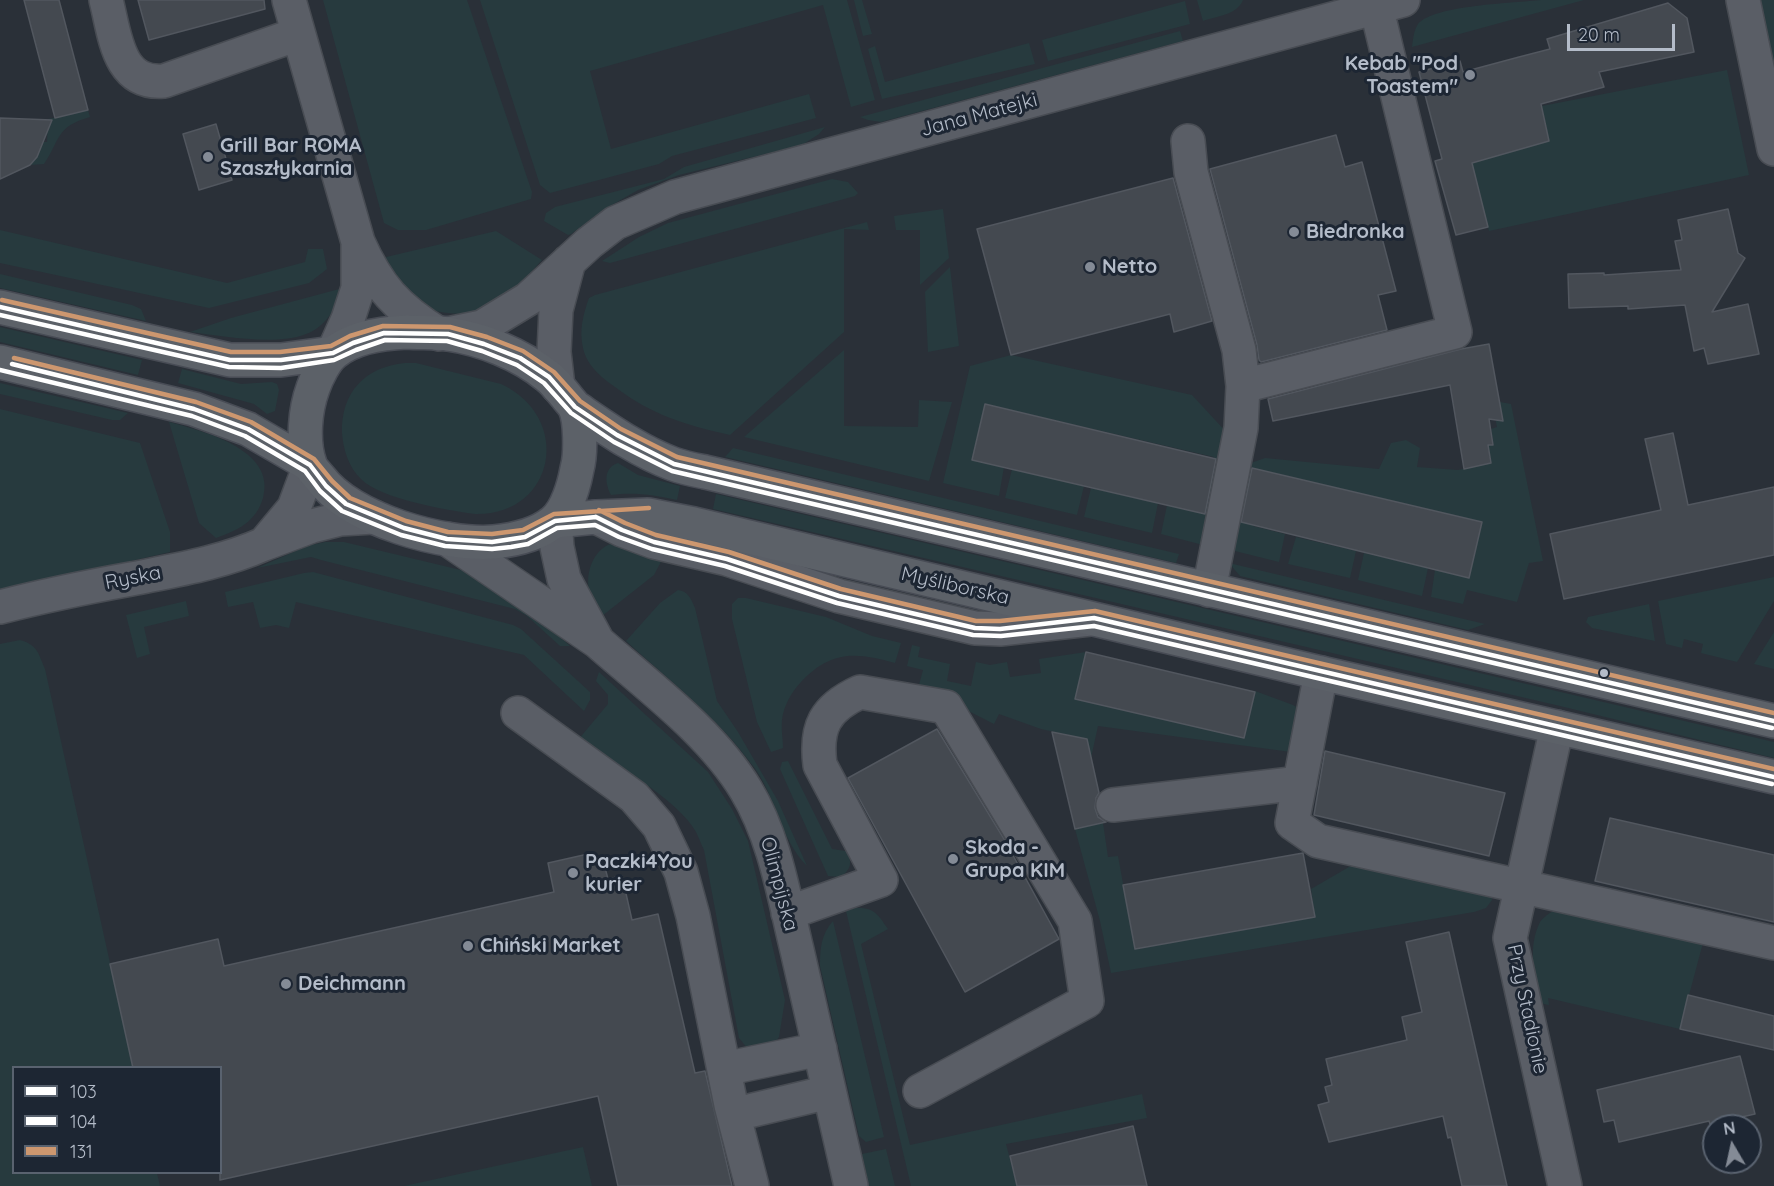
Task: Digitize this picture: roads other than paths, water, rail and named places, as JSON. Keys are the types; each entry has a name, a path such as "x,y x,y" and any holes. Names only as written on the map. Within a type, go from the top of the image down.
{"main road":[{"path":"0,307 231,360 281,360 333,353 353,343 384,333 444,334 484,344 520,358 549,376 567,397 617,435 674,464 1774,721"},
{"path":"310,465 306,436 308,404 317,378 333,353"},
{"path":"0,362 194,409 248,429 310,465 326,486 346,504 374,517 404,528 447,539 492,542 525,537 555,521 570,498 580,448 567,397"},
{"name":"Myśliborska","path":"555,521 648,515 682,522 1774,777"}],"street":[{"path":"106,0 125,64 134,74 150,81 164,81 298,34"},
{"path":"290,0 358,242 369,265 390,298 417,320 444,334"},
{"path":"1743,0 1774,149"},
{"path":"1243,386 1455,332 1389,3"},
{"name":"Jana Matejki","path":"444,334 482,327 528,299 615,223 675,197 1389,3"},
{"path":"1188,141 1191,172 1239,350 1243,386 1241,428 1209,590"},
{"path":"333,353 358,288 358,242"},
{"path":"567,397 554,352 556,310 569,261"},
{"name":"Ryska","path":"264,544 294,508 310,465"},
{"name":"Ryska","path":"0,607 206,564 236,556 312,526 340,519 374,517"},
{"name":"Olimpijska","path":"555,521 557,547 564,579 598,642"},
{"name":"Olimpijska","path":"447,539 598,642 693,726 734,772 747,791 771,846 851,1186"},
{"path":"1321,673 1292,823 1318,841 1774,944"},
{"path":"788,912 881,880 820,765 817,746 821,726 834,709 849,697 861,692 946,707 1075,921 1087,1001 920,1091"},
{"path":"518,713 634,797 659,826 681,872 693,916 724,1069 752,1186"},
{"name":"Przy Stadionie","path":"1557,727 1510,938 1565,1186"},
{"path":"1113,806 1300,783"},
{"path":"724,1069 820,1049"},
{"path":"733,1110 749,1111 830,1092"}],"place":[{"name":"Kebab \"Pod Toastem\"","path":"1470,75"},
{"name":"Grill Bar ROMA Szaszłykarnia","path":"208,157"},
{"name":"Biedronka","path":"1294,232"},
{"name":"Netto","path":"1090,267"},
{"name":"Skoda - Grupa KIM","path":"953,859"},
{"name":"Paczki4You kurier","path":"573,873"},
{"name":"Chiński Market","path":"468,946"},
{"name":"Deichmann","path":"286,984"}]}
